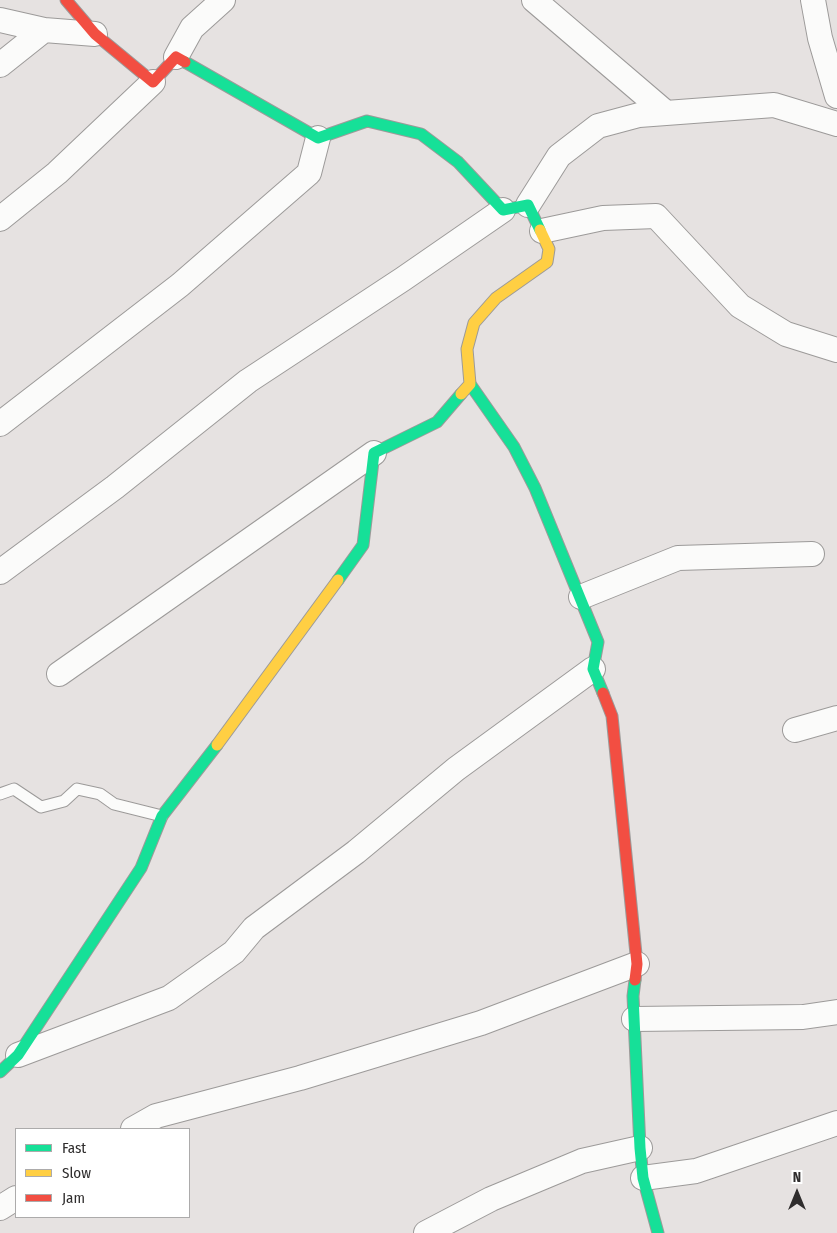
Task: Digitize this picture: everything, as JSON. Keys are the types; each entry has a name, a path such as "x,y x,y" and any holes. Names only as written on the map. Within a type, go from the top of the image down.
{"street":[{"path":"66,0 95,34 153,82"},
{"path":"0,219 57,173 153,82 176,57 192,28 223,0"},
{"path":"534,0 665,112"},
{"path":"813,0 820,38 837,96"},
{"path":"0,20 44,30 95,34"},
{"path":"0,65 44,30"},
{"path":"176,57 318,138 367,121 421,134 458,162 503,210"},
{"path":"0,572 248,381 403,279 503,210 528,205 560,156 598,126 639,114 774,105 837,124"},
{"path":"0,424 180,285 309,173 318,138"},
{"path":"528,205 542,231 549,250 547,262 496,298 474,323 467,349 470,384 514,447 535,488 598,642 593,669 612,716 637,964 633,996 643,1178 658,1233"},
{"path":"542,231 603,218 656,216 740,306 786,334 837,350"},
{"path":"59,674 374,453 437,422 470,384"},
{"path":"0,1072 18,1055 141,868 162,816 220,742 363,545 374,453"},
{"path":"581,597 678,558 812,554"},
{"path":"18,1055 169,998 234,952 254,928 356,852 456,770 593,669"},
{"path":"795,730 837,718"},
{"path":"135,1128 156,1116 300,1078 480,1023 637,964"},
{"path":"634,1019 804,1017 837,1012"},
{"path":"643,1178 696,1171 837,1123"},
{"path":"426,1233 491,1199 582,1161 640,1148"},
{"path":"0,1208 15,1199"}],"lane":[{"path":"0,794 14,789 41,808 64,801 78,789 100,794 114,804 162,816"}],"traffic: fast":[{"path":"185,62 318,138 367,121 421,134 458,162 503,210 528,205 540,230"},
{"path":"470,384 514,447 535,488 598,642 593,669 603,693"},
{"path":"338,580 363,545 374,453 437,422 461,394"},
{"path":"0,1072 18,1055 141,868 162,816 217,745"},
{"path":"635,980 633,996 640,1148 643,1178 658,1233"}],"traffic: slow":[{"path":"461,394 470,384 467,349 474,323 496,298 547,262 549,249 540,230"},
{"path":"217,745 338,580"}],"traffic: jam":[{"path":"66,0 95,34 153,82 176,57 185,62"},
{"path":"603,693 612,716 637,964 635,980"}]}
